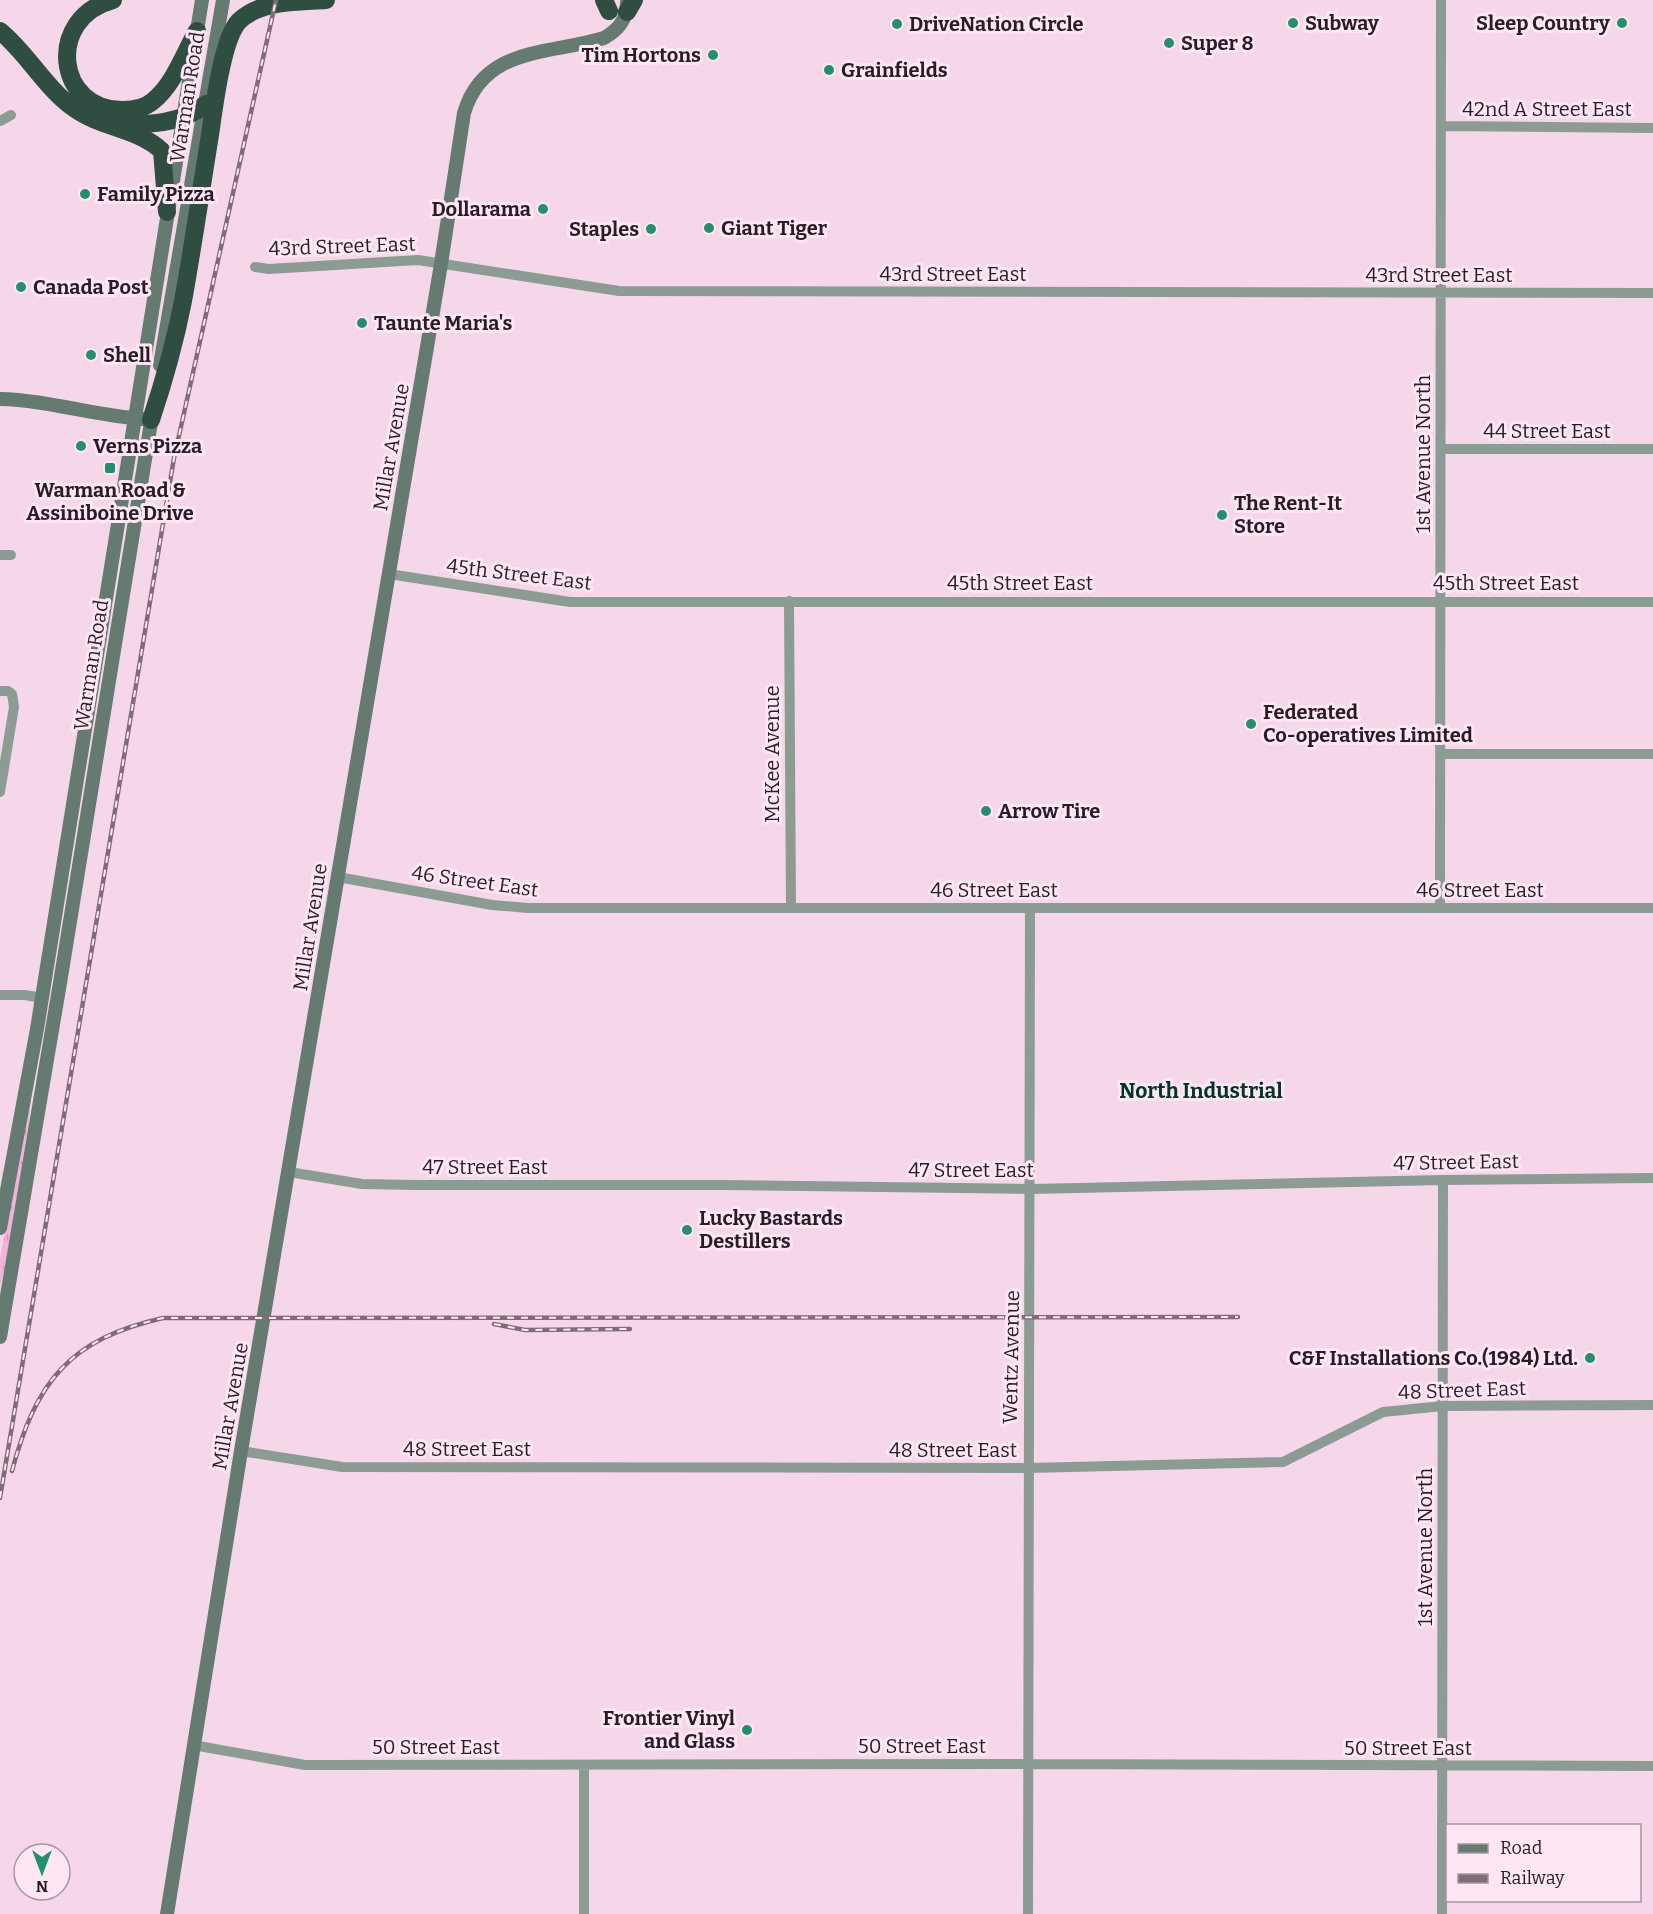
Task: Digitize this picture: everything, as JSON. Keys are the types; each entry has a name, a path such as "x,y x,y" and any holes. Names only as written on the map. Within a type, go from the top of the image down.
{"highway":[{"path":"113,0 95,7 82,17 70,36 67,52 69,68 76,86 87,98 101,106 125,111 141,108 155,100 170,82 198,25"},
{"path":"143,419 168,370 183,301 218,87 228,42 239,21 256,9 286,3 326,0"},
{"path":"0,31 65,101 86,116 141,136 162,151 167,212"},
{"path":"99,121 136,124 182,119 194,114 206,104"}],"main road":[{"name":"Warman Road","path":"1,1328 38,1112 143,419 167,212 202,0"},
{"name":"Warman Road","path":"0,1228 42,998 89,716 143,419 206,104 223,0"},
{"name":"Millar Avenue","path":"166,1914 241,1451 441,264 464,113 468,98 475,86 494,68 522,56 604,38 616,31 618,4"},
{"path":"0,399 143,419"},
{"path":"38,1112 37,1068 46,1016 42,998"},
{"path":"0,1197 8,1184"}],"street":[{"name":"1st Avenue North","path":"1440,907 1441,0"},
{"path":"0,121 11,115"},
{"name":"42nd A Street East","path":"1441,126 1653,128"},
{"name":"43rd Street East","path":"255,267 269,269 418,260 619,291 1653,293"},
{"name":"44 Street East","path":"1441,449 1653,449"},
{"name":"45th Street East","path":"389,574 570,602 789,600 1653,602"},
{"name":"McKee Avenue","path":"789,600 790,907"},
{"path":"0,691 8,691 12,694 14,707 0,792"},
{"path":"1441,754 1653,754"},
{"name":"46 Street East","path":"338,877 510,907 1653,908"},
{"name":"Wentz Avenue","path":"1028,1914 1030,909"},
{"path":"0,995 26,995 42,998"},
{"name":"47 Street East","path":"289,1172 362,1184 393,1185 1031,1189 1653,1178"},
{"name":"1st Avenue North","path":"1442,1914 1443,1180"},
{"name":"48 Street East","path":"241,1451 342,1467 1028,1468 1283,1462 1383,1412 1443,1406 1653,1405"},
{"name":"50 Street East","path":"193,1745 305,1765 1653,1766"},
{"path":"584,1765 584,1914"}],"green space":[{"path":"31,1096 29,1125 0,1286 0,1258"}],"railway":[{"path":"0,1498 174,458 276,0"},
{"path":"12,1471 33,1412 46,1389 62,1369 81,1352 104,1338 163,1318 1238,1317"},
{"path":"494,1324 525,1330 630,1329"}],"place":[{"name":"Subway","path":"1293,23"},
{"name":"Sleep Country","path":"1622,23"},
{"name":"DriveNation Circle","path":"897,24"},
{"name":"Super 8","path":"1169,43"},
{"name":"Tim Hortons","path":"713,55"},
{"name":"Grainfields","path":"829,70"},
{"name":"Family Pizza","path":"85,194"},
{"name":"Dollarama","path":"543,209"},
{"name":"Giant Tiger","path":"709,228"},
{"name":"Staples","path":"651,229"},
{"name":"Canada Post","path":"21,287"},
{"name":"Taunte Maria's","path":"362,323"},
{"name":"Shell","path":"91,355"},
{"name":"Verns Pizza","path":"81,446"},
{"name":"Warman Road & Assiniboine Drive","path":"110,468"},
{"name":"The Rent-It Store","path":"1222,515"},
{"name":"Federated Co-operatives Limited","path":"1251,724"},
{"name":"Arrow Tire","path":"986,811"},
{"name":"Lucky Bastards Destillers","path":"687,1230"},
{"name":"C&F Installations Co.(1984) Ltd.","path":"1590,1358"},
{"name":"Frontier Vinyl and Glass","path":"747,1730"}],"district":[{"name":"North Industrial","path":"1201,1091"}]}
